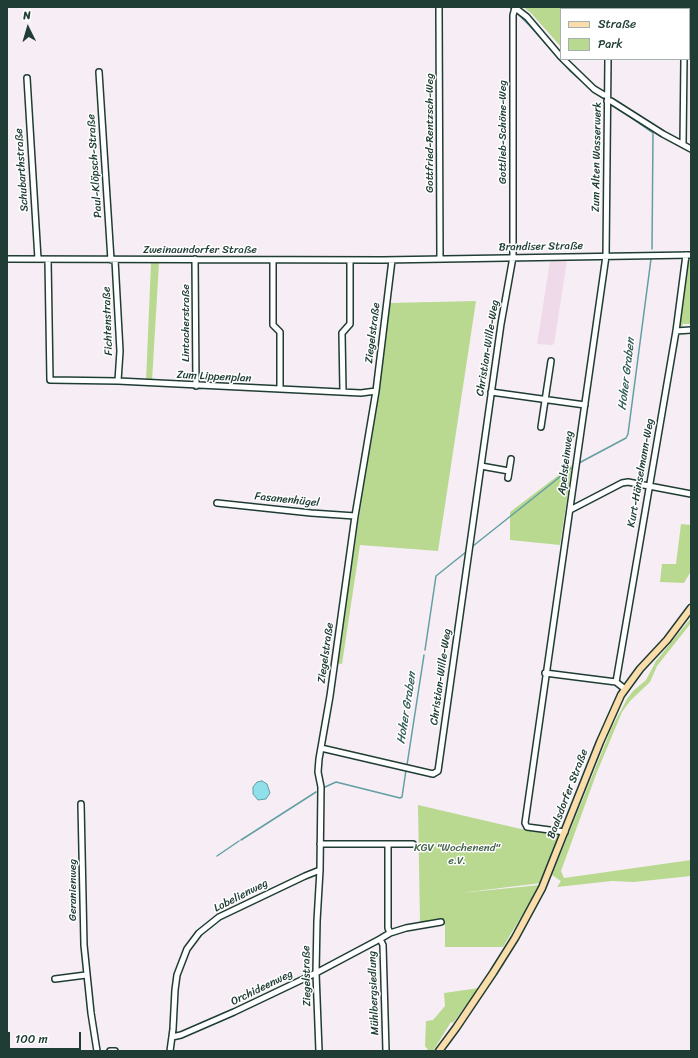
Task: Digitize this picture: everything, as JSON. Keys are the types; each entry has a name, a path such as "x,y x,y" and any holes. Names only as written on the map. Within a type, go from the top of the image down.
{"main road":[{"name":"Baalsdorfer Straße","path":"439,1051 478,997 542,888 615,708 640,669 667,640 691,608"}],"street":[{"name":"Gottfried-Rentzsch-Weg","path":"439,7 440,258"},
{"path":"515,7 527,17 560,56"},
{"name":"Gottlieb-Schöne-Weg","path":"513,257 513,23 515,7"},
{"path":"564,60 594,89 611,101 663,134 691,149"},
{"name":"Zum Alten Wasserwerk","path":"606,256 608,60"},
{"path":"683,144 684,60"},
{"name":"Paul-Klöpsch-Straße","path":"99,72 113,260"},
{"name":"Schubarthstraße","path":"27,78 38,260"},
{"name":"Brandiser Straße","path":"392,260 688,255"},
{"name":"Kurt-Hänselmann-Weg","path":"616,682 688,255"},
{"name":"Apelsteinweg","path":"564,832 527,827 524,823 606,256"},
{"name":"Christian-Wille-Weg","path":"321,748 433,774 438,771 491,392 513,257"},
{"name":"Zweinaundorfer Straße","path":"7,259 392,260"},
{"name":"Zum Lippenplan","path":"48,260 50,380 118,381 361,393 376,391"},
{"name":"Fichtenstraße","path":"113,260 120,351 118,381"},
{"name":"Lintacherstraße","path":"195,260 196,386"},
{"path":"273,260 273,325 280,332 280,390"},
{"path":"343,392 342,333 350,324 350,260"},
{"name":"Ziegelstraße","path":"319,1051 316,973 320,870 321,787 318,772 355,516 376,391 392,260"},
{"path":"676,330 691,330"},
{"path":"541,427 551,361"},
{"path":"491,392 584,405"},
{"path":"508,478 511,459"},
{"path":"481,466 509,470"},
{"path":"570,510 622,483 628,482 691,494"},
{"name":"Fasanenhügel","path":"217,503 355,516"},
{"path":"545,673 616,682 626,689"},
{"name":"Geranienweg","path":"81,804 83,915 86,976 97,1051"},
{"path":"320,844 413,844"},
{"path":"388,844 388,928 390,933 406,928 441,922"},
{"name":"Lobelienweg","path":"170,1051 174,1022 174,990 177,975 187,949 199,933 219,917 320,870"},
{"name":"Mühlbergsiedlung","path":"386,1051 383,945 380,939 390,933"},
{"name":"Orchideenweg","path":"172,1037 181,1035 234,1012 316,973 380,939"},
{"path":"55,979 86,976"},
{"path":"110,1051 115,1051"}],"shaded area":[{"path":"550,261 567,261 554,344 552,345 537,344"}],"green space":[{"path":"523,7 563,7 560,8 560,46 531,13"},
{"path":"688,259 691,259 691,324 683,324 682,328 679,327"},
{"path":"151,263 159,263 152,381 146,381"},
{"path":"476,301 438,551 360,545 342,664 336,663 355,544 389,303"},
{"path":"572,465 560,545 510,540 510,512"},
{"path":"681,524 691,525 691,571 684,583 660,582 662,564 676,564"},
{"path":"691,618 691,623 657,666 650,682 630,701 622,712 597,772 561,871 564,878 691,860 691,876 634,882 612,881 557,887 561,881 552,875 612,727 627,699 633,691 646,680 656,661"},
{"name":"KGV \"Wochenend\" e.V.","path":"418,805 521,829 558,832 560,835 541,883 460,893 540,885 503,947 445,947 445,921 420,924"},
{"path":"479,988 453,1023 451,1022 433,1051 429,1051 425,1046 426,1021 433,1020 445,1006 444,993"}],"water":[{"path":"262,781 267,784 270,793 266,799 258,800 253,794 253,787 257,782"}],"waterway":[{"name":"Hoher Graben","path":"517,13 560,60"},
{"name":"Hoher Graben","path":"560,60 570,71 604,99"},
{"name":"Hoher Graben","path":"610,103 653,133 652,249"},
{"name":"Hoher Graben","path":"579,463 626,438 628,434 651,259"},
{"name":"Hoher Graben","path":"473,546 571,468"},
{"name":"Hoher Graben","path":"425,650 436,576 466,552"},
{"name":"Hoher Graben","path":"407,765 424,655"},
{"name":"Hoher Graben","path":"325,787 336,782 400,798 402,797 406,770"},
{"name":"Hoher Graben","path":"241,840 316,792"},
{"name":"Hoher Graben","path":"217,856 239,841"}]}
